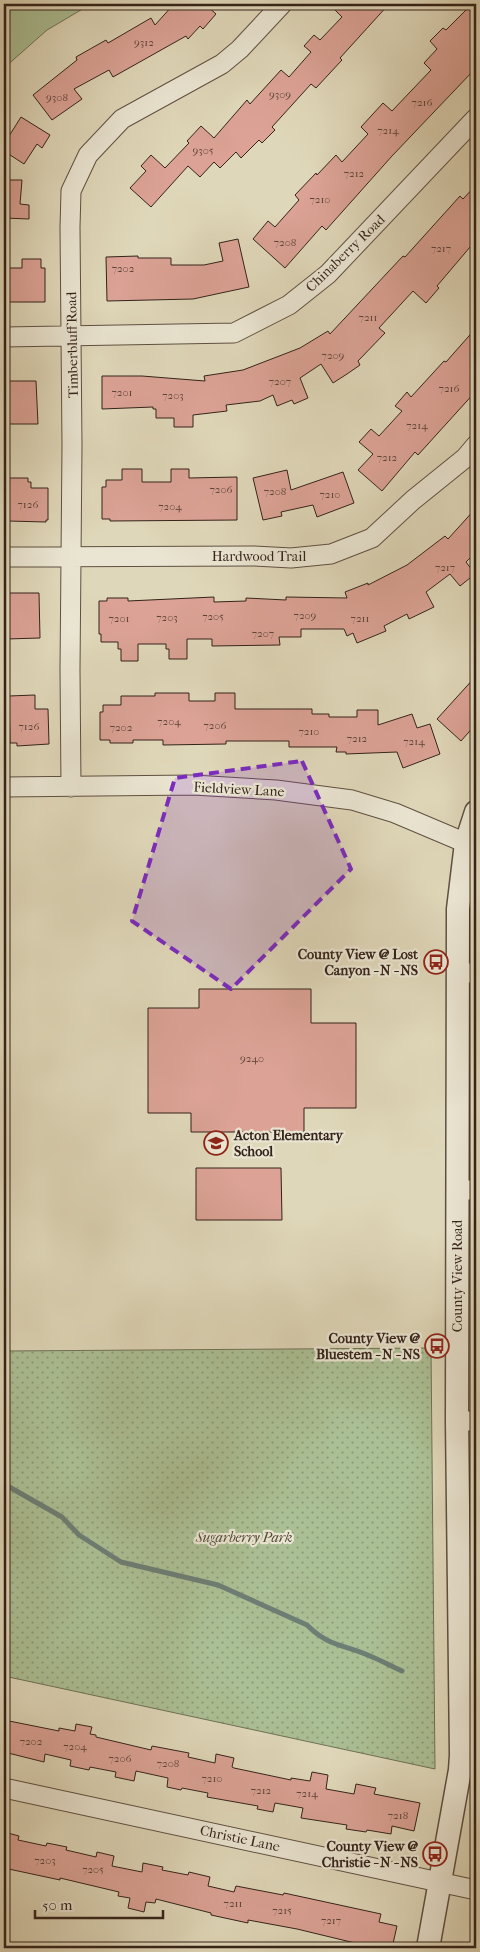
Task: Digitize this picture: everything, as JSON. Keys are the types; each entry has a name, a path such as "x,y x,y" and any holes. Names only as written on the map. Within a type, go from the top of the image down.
{"street":[{"name":"Timberbluff Road","path":"71,787 70,557 72,337 70,226 72,191 88,155 122,119 222,64 240,49 282,4"},
{"name":"Chinaberry Road","path":"4,337 234,333 261,321 289,305 328,274 476,118"},
{"name":"Hardwood Trail","path":"4,557 254,556 291,558 331,554 372,538 413,500 465,458 476,445"},
{"name":"Fieldview Lane","path":"4,787 205,786 276,790 352,800 395,813 466,843"},
{"name":"County View Road","path":"428,1948 460,1770 468,1658 467,973 458,909 466,843 476,812"},
{"name":"Christie Lane","path":"4,1788 476,1890"}],"highlighted area":[{"path":"302,761 351,869 231,989 132,921 175,778"}],"green space":[{"path":"4,4 91,4 47,30 4,68"},
{"name":"Sugarberry Park","path":"431,1348 435,1769 4,1676 4,1351"}],"building":[{"path":"174,4 205,4 216,14 203,29 200,26 188,39 186,36 113,77 109,70 74,89 82,99 52,120 33,95 77,60 76,57 106,40 108,43 151,18 155,25"},
{"path":"329,4 389,4 340,58 342,60 316,88 311,84 272,127 275,130 262,143 259,140 241,158 236,152 220,168 214,162 200,177 188,166 151,207 130,188 146,171 141,166 151,155 165,168 189,143 187,141 201,126 214,138 247,100 250,104 281,70 289,77 311,52 304,46 314,35 320,40 342,17"},
{"path":"472,4 476,4 476,63 471,69 473,71 392,156 326,230 322,226 285,268 253,239 268,221 275,227 299,200 295,195 336,155 342,162 368,134 361,127 383,103 392,111 431,70 424,63 437,49 430,41 443,28 446,30"},
{"path":"21,117 50,135 42,148 37,144 24,164 4,151 4,144"},
{"path":"4,180 22,180 20,204 29,205 29,219 4,218"},
{"path":"476,185 476,240 437,286 439,288 426,303 413,291 379,328 385,333 358,361 360,365 347,374 333,383 321,364 300,378 308,398 294,404 292,400 277,406 273,395 260,401 226,405 227,411 193,415 193,427 174,427 174,418 156,418 156,409 153,409 153,407 102,409 102,376 142,376 205,381 204,376 243,370 300,348 328,331 330,334 403,256 405,257 460,196 463,199"},
{"path":"238,239 249,287 193,299 107,301 106,257 171,258 171,265 204,265 223,261 219,243"},
{"path":"22,259 41,259 41,268 45,268 45,302 5,302 5,268 22,268"},
{"path":"476,328 476,391 418,455 415,452 382,491 358,470 373,454 359,442 371,429 379,436 402,411 395,406 407,392 411,397"},
{"path":"5,381 36,381 38,424 6,424"},
{"path":"122,469 142,469 142,482 171,482 171,469 189,469 189,478 237,477 237,520 110,521 110,519 102,519 102,487 106,487 106,480 122,480"},
{"path":"287,470 291,490 343,472 354,503 317,517 313,505 281,512 282,516 263,520 253,478"},
{"path":"8,478 28,478 28,482 31,482 31,488 48,488 48,520 46,522 8,521"},
{"path":"476,508 476,552 466,562 475,574 460,586 450,574 426,592 434,607 409,619 407,614 384,626 386,631 357,643 353,633 347,636 344,629 301,629 301,637 279,637 280,645 212,646 212,639 187,639 187,659 169,659 169,649 166,649 166,644 138,644 138,661 121,661 121,649 118,649 118,642 101,642 101,634 99,634 99,601 107,601 107,598 128,598 128,601 214,597 214,602 246,601 246,598 286,600 286,597 347,598 345,592 368,583 368,585 407,565 445,536 448,539"},
{"path":"7,593 39,593 40,638 7,639"},
{"path":"476,676 476,724 461,741 437,719"},
{"path":"155,693 189,693 189,701 215,701 215,693 235,693 235,709 312,709 312,714 329,714 329,717 357,717 357,710 378,710 378,725 412,714 417,728 430,724 440,754 403,768 397,752 346,754 346,752 336,752 337,747 289,747 289,741 226,741 226,744 163,745 163,740 133,740 133,743 110,743 110,740 100,740 100,712 103,712 103,705 121,705 121,696 155,696"},
{"path":"35,695 35,709 48,709 49,744 17,746 17,743 10,743 9,696"},
{"path":"199,989 311,989 311,1023 356,1023 356,1108 304,1108 304,1132 191,1132 191,1113 148,1113 148,1008 199,1008"},
{"path":"196,1168 281,1168 282,1220 196,1220"},
{"path":"4,1720 59,1731 59,1728 75,1731 76,1724 92,1727 90,1734 96,1735 96,1737 151,1750 152,1746 189,1753 188,1757 215,1763 216,1754 234,1758 232,1767 234,1768 291,1780 291,1778 310,1781 312,1772 328,1775 326,1789 354,1794 356,1784 376,1788 374,1794 420,1803 414,1831 392,1826 391,1834 346,1829 347,1825 301,1818 303,1808 275,1803 273,1812 257,1809 258,1806 207,1797 208,1793 167,1787 168,1778 136,1771 134,1781 115,1777 116,1772 90,1767 89,1770 70,1766 71,1760 45,1754 44,1762 4,1752"},
{"path":"4,1832 19,1836 18,1840 46,1846 47,1843 67,1847 66,1850 96,1857 97,1852 114,1856 112,1866 142,1872 143,1863 163,1867 162,1870 188,1875 189,1872 210,1877 208,1886 234,1892 236,1886 283,1895 284,1893 381,1914 379,1922 397,1926 392,1948 354,1946 355,1943 297,1929 248,1920 248,1923 211,1915 211,1913 156,1899 155,1903 146,1902 144,1912 128,1908 130,1898 118,1896 119,1892 60,1878 60,1880 4,1868"}],"waterway":[{"path":"4,1484 62,1517 79,1535 121,1562 218,1585 307,1625 329,1641 370,1656 402,1671"}],"place":[{"name":"County View @ Lost Canyon - N - NS","path":"436,962"},
{"name":"Acton Elementary School","path":"216,1143"},
{"name":"County View @ Bluestem - N - NS","path":"437,1346"},
{"name":"County View @ Christie - N - NS","path":"435,1854"}]}
